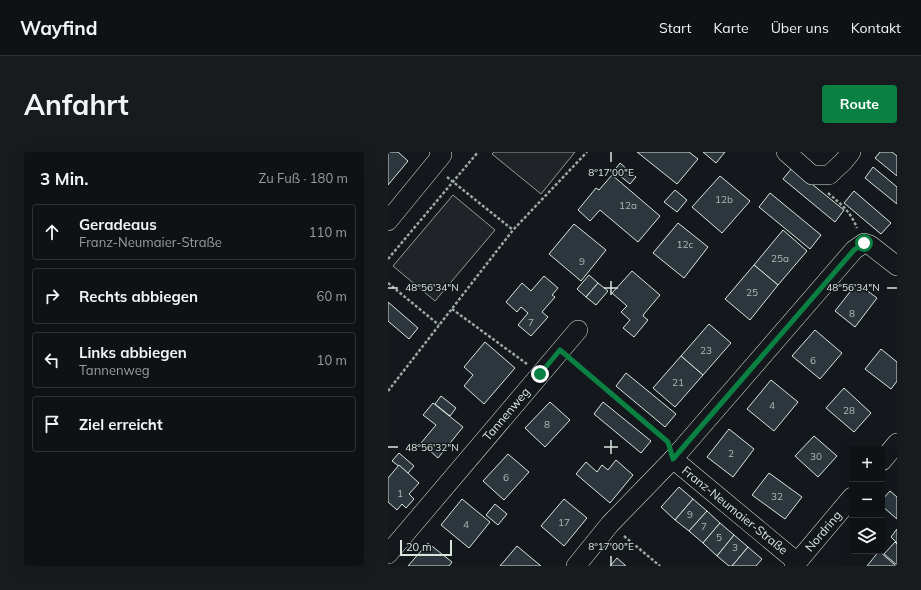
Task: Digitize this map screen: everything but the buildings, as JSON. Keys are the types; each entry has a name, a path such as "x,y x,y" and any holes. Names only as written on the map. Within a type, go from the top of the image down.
{"street":[{"path":"786,152 812,175 829,175 851,152"},
{"path":"388,221 436,159"},
{"path":"864,243 870,245 897,266"},
{"name":"Franz-Neumaier-Straße","path":"576,566 610,524 673,459 854,250 864,243"},
{"name":"Tannenweg","path":"388,554 578,330"},
{"name":"Franz-Neumaier-Straße","path":"673,459 796,564"},
{"name":"Nordring","path":"796,564 849,501"}],"path":[{"path":"388,259 478,152"},
{"path":"388,391 514,230 587,152"},
{"path":"436,159 453,182 514,230"},
{"path":"812,175 819,186 844,206 853,217 864,243"},
{"path":"388,283 439,325"},
{"path":"452,309 540,374"},
{"path":"560,350 668,442 673,459"},
{"path":"610,524 660,566"}],"shaded area":[{"path":"494,152 575,152 541,194 492,154"},
{"path":"453,195 495,230 435,301 393,266"}],"route":[{"path":"540,374 560,350 668,442 673,459 854,250 864,243"}]}
